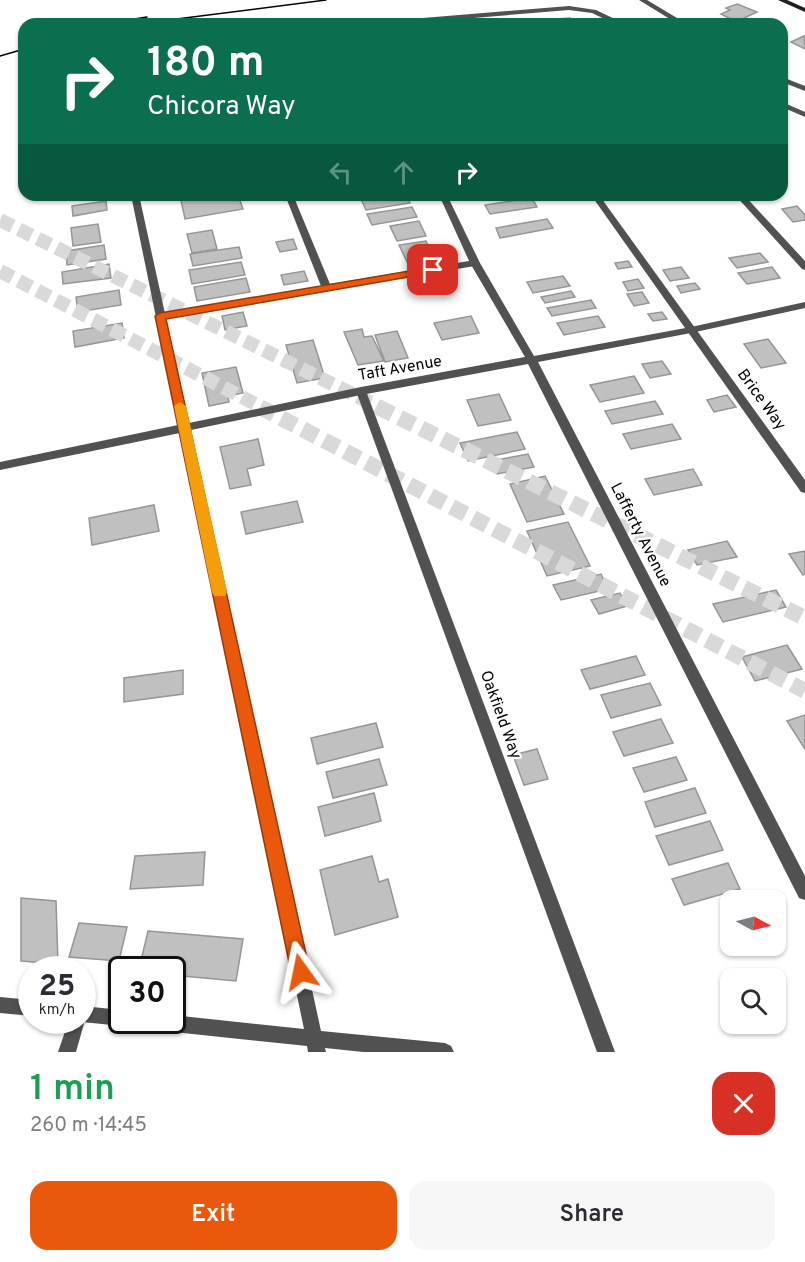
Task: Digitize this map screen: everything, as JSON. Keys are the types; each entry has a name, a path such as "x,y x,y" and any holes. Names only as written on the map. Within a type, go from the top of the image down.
{"main road":[{"path":"780,0 805,10"}],"street":[{"path":"642,0 673,18"},
{"path":"448,18 569,8 594,10 609,18"},
{"path":"788,82 805,89"},
{"path":"788,107 805,115"},
{"path":"136,201 316,1046"},
{"path":"291,201 327,288"},
{"name":"Lafferty Avenue","path":"446,201 475,263 532,361 805,892"},
{"name":"Brice Way","path":"599,201 805,489"},
{"path":"744,201 805,267"},
{"path":"160,316 475,263"},
{"name":"Taft Avenue","path":"0,466 361,392 691,330 805,305"},
{"name":"Oakfield Way","path":"361,392 606,1052"},
{"path":"0,1005 18,1007"},
{"path":"186,1027 316,1046 445,1052"},
{"path":"67,1052 73,1034"}],"building":[{"path":"737,4 757,12 744,18 728,18 721,14 730,10 726,8"},
{"path":"804,36 805,49 791,42"},
{"path":"106,201 107,210 73,216 72,206"},
{"path":"181,201 240,201 243,209 185,219"},
{"path":"362,201 409,201 410,203 366,210"},
{"path":"534,201 537,207 490,214 485,205"},
{"path":"797,206 805,215 805,220 793,222 782,209"},
{"path":"412,207 417,217 372,225 367,214"},
{"path":"547,219 553,228 500,238 496,228"},
{"path":"419,221 426,236 397,241 390,226"},
{"path":"98,224 101,242 73,246 71,228"},
{"path":"212,230 217,249 192,253 187,234"},
{"path":"293,239 297,249 280,252 276,242"},
{"path":"426,241 435,261 409,266 399,245"},
{"path":"104,245 106,259 67,265 66,251"},
{"path":"239,247 242,258 193,266 190,254"},
{"path":"760,253 768,262 737,268 729,258"},
{"path":"628,261 632,267 618,269 615,263"},
{"path":"241,262 245,275 192,284 189,270"},
{"path":"109,264 111,278 63,284 62,272"},
{"path":"681,267 689,278 670,281 663,270"},
{"path":"772,267 780,278 747,284 738,273"},
{"path":"304,271 308,281 284,285 281,275"},
{"path":"563,276 570,286 533,293 527,282"},
{"path":"246,278 250,292 197,301 194,287"},
{"path":"638,279 644,288 628,291 623,282"},
{"path":"695,283 700,289 681,293 677,286"},
{"path":"119,290 121,305 78,312 76,297"},
{"path":"571,291 575,297 545,303 541,297"},
{"path":"642,292 649,303 634,306 627,294"},
{"path":"591,300 596,308 552,316 547,308"},
{"path":"243,312 247,326 225,330 222,316"},
{"path":"662,312 667,319 653,321 648,314"},
{"path":"471,316 479,333 442,340 434,323"},
{"path":"598,316 605,327 564,335 557,323"},
{"path":"122,323 124,338 75,347 73,331"},
{"path":"362,329 364,337 372,336 384,361 358,365 344,332"},
{"path":"397,331 408,358 385,362 375,335"},
{"path":"768,339 786,363 761,368 744,344"},
{"path":"313,340 325,378 297,383 286,345"},
{"path":"662,361 671,374 650,378 642,364"},
{"path":"236,367 243,393 228,396 229,402 209,406 202,373"},
{"path":"634,376 644,393 600,402 590,385"},
{"path":"499,394 511,420 478,426 467,400"},
{"path":"727,395 736,407 714,412 707,400"},
{"path":"655,401 663,414 612,424 605,411"},
{"path":"672,424 681,439 631,449 623,434"},
{"path":"517,432 525,449 468,461 460,443"},
{"path":"258,439 264,465 247,469 251,485 230,489 220,447"},
{"path":"528,454 534,467 497,474 491,461"},
{"path":"693,469 702,485 654,495 645,479"},
{"path":"545,476 564,514 527,522 510,484"},
{"path":"297,501 303,522 246,534 241,512"},
{"path":"154,505 159,531 92,545 89,518"},
{"path":"568,522 590,566 547,576 527,531"},
{"path":"727,541 737,557 697,565 688,550"},
{"path":"805,551 805,574 803,575 789,554"},
{"path":"601,574 608,589 561,600 553,585"},
{"path":"776,590 786,607 723,622 713,604"},
{"path":"620,593 627,606 599,614 591,600"},
{"path":"787,645 802,669 755,681 742,657"},
{"path":"636,656 645,675 590,689 581,670"},
{"path":"183,670 183,694 124,702 124,678"},
{"path":"650,683 661,705 611,718 601,695"},
{"path":"805,715 805,749 787,721"},
{"path":"661,719 673,743 624,756 613,732"},
{"path":"376,723 383,747 317,764 311,738"},
{"path":"537,749 548,779 524,785 513,755"},
{"path":"676,757 687,780 644,792 633,768"},
{"path":"379,759 387,785 333,798 326,772"},
{"path":"695,788 706,813 655,827 645,802"},
{"path":"374,793 381,821 325,836 318,807"},
{"path":"710,821 723,850 669,865 656,836"},
{"path":"205,852 203,885 130,889 135,856"},
{"path":"372,856 379,882 388,879 398,917 335,935 320,870"},
{"path":"728,863 740,889 720,890 720,895 684,905 672,879"},
{"path":"21,898 56,901 58,956 21,956"},
{"path":"79,923 127,927 120,956 108,956 108,960 96,959 96,956 69,956"},
{"path":"148,931 243,939 236,981 186,976 186,956 142,956"}],"tunnel":[{"path":"0,220 381,408"},
{"path":"0,271 263,408"},
{"path":"260,407 805,691"},
{"path":"378,407 805,618"}],"tram line":[{"path":"184,18 326,0"},
{"path":"141,18 147,17"},
{"path":"0,56 18,51"}],"slow traffic":[{"path":"180,406 219,592"}],"route":[{"path":"301,972 160,316 433,270"}]}
